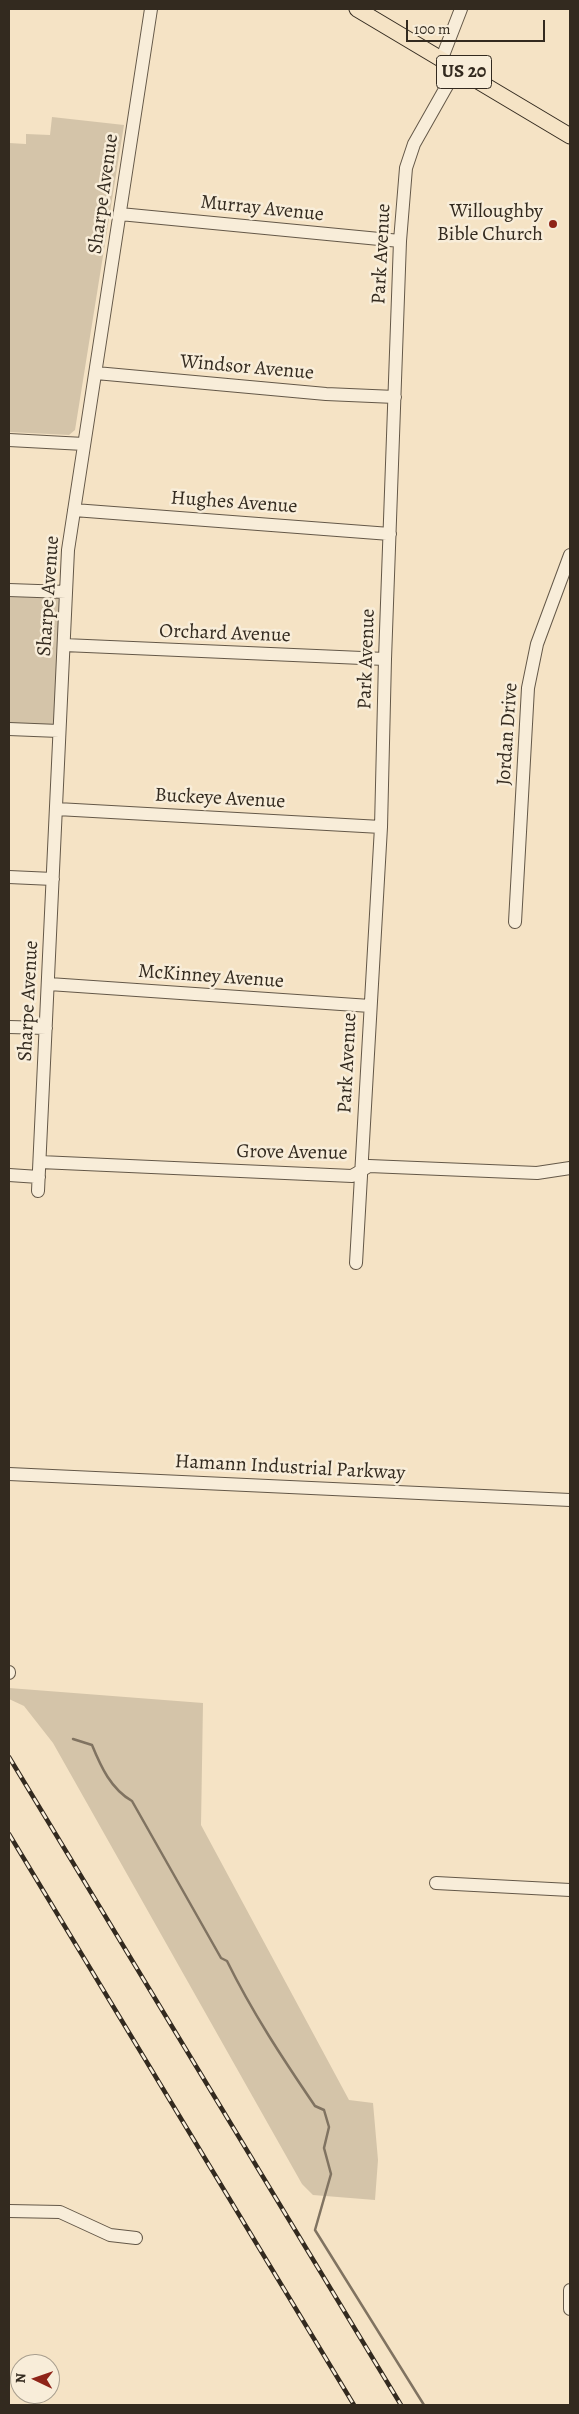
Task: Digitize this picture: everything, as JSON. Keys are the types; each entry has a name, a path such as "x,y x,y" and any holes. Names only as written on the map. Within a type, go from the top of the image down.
{"main road":[{"name":"US 20","path":"357,9 570,136"}],"street":[{"name":"Sharpe Avenue","path":"38,1191 68,550 151,9"},
{"path":"442,58 461,9"},
{"name":"Park Avenue","path":"356,1263 381,827 400,241 406,168 414,144 457,68"},
{"name":"Murray Avenue","path":"120,214 400,241"},
{"name":"Windsor Avenue","path":"96,373 326,394 395,397"},
{"path":"9,440 84,444"},
{"name":"Hughes Avenue","path":"74,510 390,534"},
{"name":"Jordan Drive","path":"515,922 528,688 537,644 570,554"},
{"path":"9,590 66,592"},
{"name":"Orchard Avenue","path":"64,646 385,659"},
{"path":"9,729 59,732"},
{"name":"Buckeye Avenue","path":"57,809 381,827"},
{"path":"9,877 53,878"},
{"name":"McKinney Avenue","path":"49,984 370,1006"},
{"path":"9,1026 46,1028"},
{"name":"Grove Avenue","path":"40,1162 352,1176 369,1166 537,1173 570,1168"},
{"path":"9,1175 39,1177"},
{"name":"Hamann Industrial Parkway","path":"9,1474 570,1500"},
{"path":"436,1883 570,1890"},
{"path":"9,2211 60,2212 110,2235 136,2238"},
{"path":"570,2290 570,2309"}],"shaded area":[{"path":"52,117 124,125 75,430 69,435 9,432 9,143 26,144 26,134 50,135"},
{"path":"9,595 60,597 54,726 9,724"},
{"path":"9,1688 203,1703 201,1825 349,2100 373,2103 378,2160 375,2200 313,2195 302,2184 53,1743 24,1706 9,1699"}],"waterway":[{"path":"73,1739 92,1745 112,1784 132,1801 221,1958 227,1961 268,2035 315,2106 324,2110 329,2127 324,2148 331,2174 315,2230 424,2405"}],"railway":[{"path":"9,1757 401,2405"},
{"path":"9,1834 354,2405"}],"place":[{"name":"Willoughby Bible Church","path":"553,224"}]}
